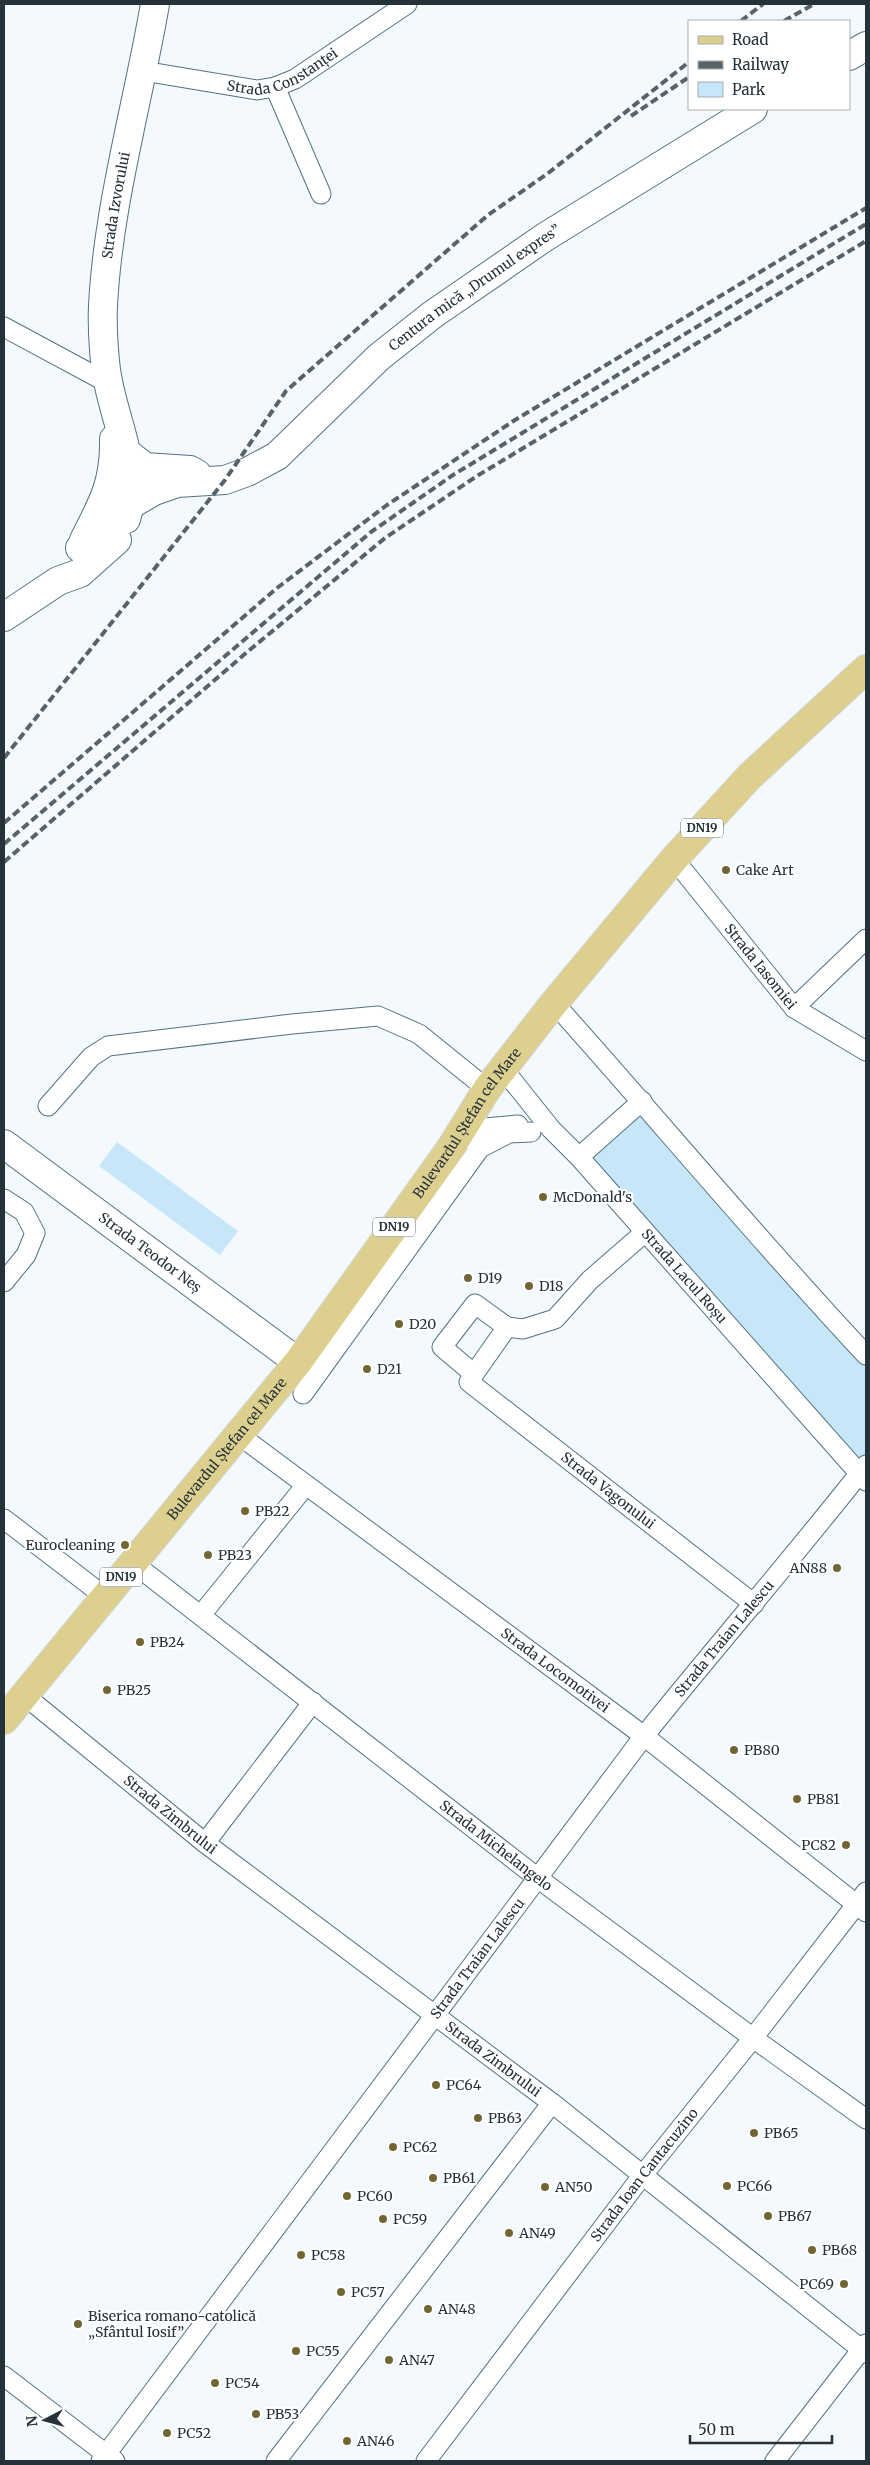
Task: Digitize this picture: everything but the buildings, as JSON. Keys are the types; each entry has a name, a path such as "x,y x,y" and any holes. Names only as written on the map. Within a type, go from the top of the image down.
{"main road":[{"name":"Strada Izvorului","path":"58,581 63,567 80,548 108,492 114,461 111,396 103,309 107,245 143,71 154,4"},
{"path":"850,55 866,46"},
{"name":"Centura mică „Drumul expres”","path":"80,548 103,532 130,504 154,491 178,483 225,480 247,472 277,456 379,357 432,315 545,237 751,110"},
{"name":"Strada Izvorului","path":"4,617 58,581 80,573 120,538 130,504 132,479 111,396"},
{"path":"126,452 145,467 190,470 209,481"},
{"name":"Centura mică „Drumul expres”","path":"120,538 156,509 209,481"},
{"name":"Bulevardul Ștefan cel Mare","path":"4,1720 104,1596 240,1435 298,1362 450,1149 496,1080 554,1003 674,859 748,777 866,669"},
{"name":"Strada Teodor Neș","path":"4,1144 298,1362"}],"street":[{"name":"Strada Constanței","path":"143,71 257,90 275,87 295,79 406,4"},
{"path":"275,87 321,194"},
{"path":"4,327 111,396"},
{"name":"Strada Iasomiei","path":"674,859 794,1008 866,1051"},
{"path":"794,1008 866,938"},
{"path":"554,1003 642,1101 810,1296 866,1355"},
{"name":"Strada Lacul Roșu","path":"48,1106 91,1057 108,1046 282,1025 378,1016 419,1034 496,1080 579,1156 644,1233 864,1473"},
{"path":"579,1156 642,1101"},
{"path":"450,1149 484,1128 517,1125 551,1129"},
{"path":"303,1394 480,1148 509,1133 531,1132"},
{"path":"4,1199 24,1212 35,1233 26,1255 4,1282"},
{"path":"474,1374 507,1327 523,1329 555,1318 590,1280 644,1233"},
{"name":"Strada Vagonului","path":"507,1327 475,1304 442,1347 474,1374 469,1382 754,1604"},
{"name":"Strada Locomotivei","path":"240,1435 644,1736 863,1903"},
{"name":"Strada Traian Lalescu","path":"108,2459 434,2016 539,1879 644,1736 691,1677 864,1473"},
{"path":"202,1615 306,1485"},
{"path":"4,1519 104,1596"},
{"name":"Strada Michelangelo","path":"133,1563 539,1879 753,2038 866,2119"},
{"name":"Strada Zimbrului","path":"24,1695 205,1843 552,2104 865,2349"},
{"path":"205,1843 313,1702"},
{"name":"Strada Ioan Cantacuzino","path":"426,2461 642,2176 863,1903"},
{"path":"276,2461 552,2104"},
{"path":"775,2461 865,2349"},
{"path":"4,2376 108,2459"}],"green space":[{"path":"642,1101 866,1352 866,1465 860,1474 579,1157"},
{"path":"117,1142 238,1231 220,1255 99,1166"}],"railway":[{"path":"742,20 763,4"},
{"path":"786,20 814,4"},
{"path":"4,758 225,480 286,391 488,215 547,174 688,63"},
{"path":"631,116 688,78"},
{"path":"4,823 277,588 387,505 515,420 866,208"},
{"path":"4,844 371,532 453,475 866,224"},
{"path":"4,862 246,653 385,538 477,476 866,241"}],"place":[{"name":"Cake Art","path":"726,870"},
{"name":"McDonald's","path":"543,1197"},
{"name":"D19","path":"468,1278"},
{"name":"D18","path":"529,1286"},
{"name":"D20","path":"399,1324"},
{"name":"D21","path":"367,1369"},
{"name":"PB22","path":"245,1511"},
{"name":"Eurocleaning","path":"125,1545"},
{"name":"PB23","path":"208,1555"},
{"name":"AN88","path":"837,1568"},
{"name":"PB24","path":"140,1642"},
{"name":"PB25","path":"107,1690"},
{"name":"PB80","path":"734,1750"},
{"name":"PB81","path":"797,1799"},
{"name":"PC82","path":"846,1845"},
{"name":"PC64","path":"436,2085"},
{"name":"PB63","path":"478,2118"},
{"name":"PB65","path":"754,2133"},
{"name":"PC62","path":"393,2147"},
{"name":"PB61","path":"433,2178"},
{"name":"PC66","path":"727,2186"},
{"name":"AN50","path":"545,2187"},
{"name":"PC60","path":"347,2196"},
{"name":"PB67","path":"768,2216"},
{"name":"PC59","path":"383,2219"},
{"name":"AN49","path":"509,2233"},
{"name":"PB68","path":"812,2250"},
{"name":"PC58","path":"301,2255"},
{"name":"PC69","path":"844,2284"},
{"name":"PC57","path":"341,2292"},
{"name":"AN48","path":"428,2309"},
{"name":"Biserica romano-catolică „Sfântul Iosif”","path":"78,2324"},
{"name":"PC55","path":"296,2351"},
{"name":"AN47","path":"389,2360"},
{"name":"PC54","path":"215,2383"},
{"name":"PB53","path":"256,2414"},
{"name":"PC52","path":"167,2433"},
{"name":"AN46","path":"347,2441"}]}
